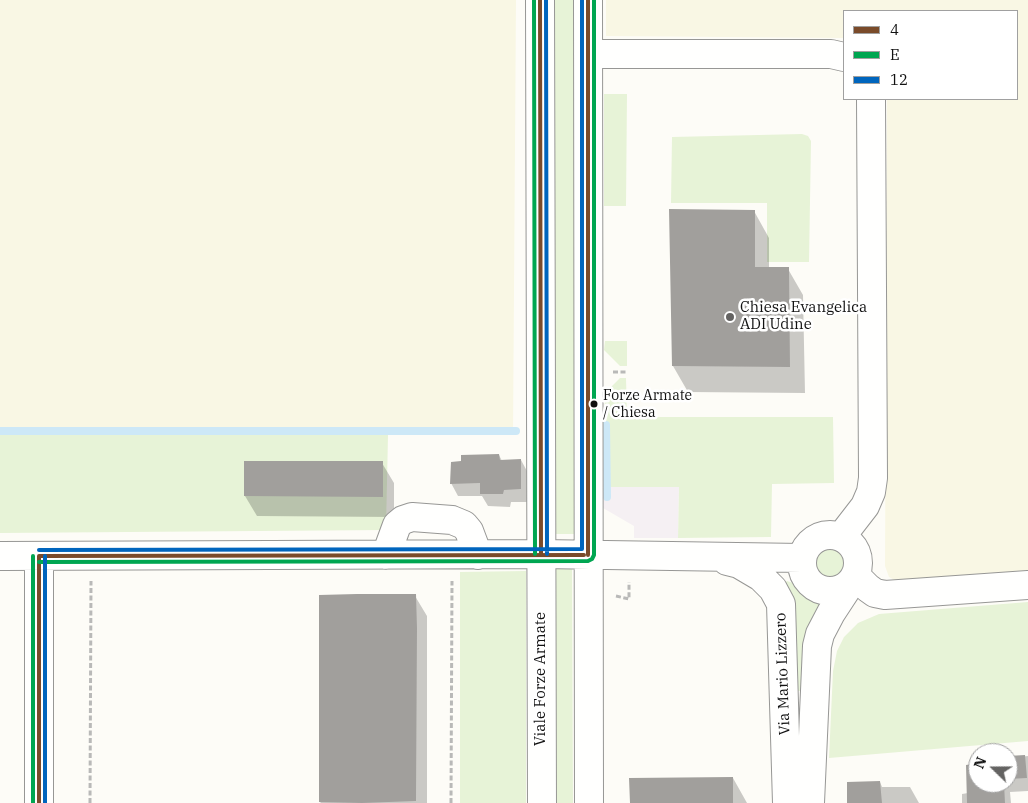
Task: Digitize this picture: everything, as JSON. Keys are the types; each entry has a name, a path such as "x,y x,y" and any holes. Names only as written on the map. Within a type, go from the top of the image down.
{"street":[{"name":"Viale Forze Armate","path":"540,0 542,803"},
{"path":"588,0 589,803"},
{"path":"588,54 831,54 843,57"},
{"path":"841,537 865,506 873,478 871,100"},
{"path":"386,555 397,524 412,517 452,520 464,525 469,531 478,555"},
{"path":"833,535 841,537 855,549 858,558 858,567 853,580 839,591 819,590 811,585 805,577 802,568 802,558 805,550 817,538 833,535"},
{"path":"0,556 588,555"},
{"name":"Via Mario Lizzero","path":"588,555 802,558"},
{"path":"39,556 39,803"},
{"name":"Via Mario Lizzero","path":"712,556 739,564 752,571 773,589 781,604 787,803"},
{"path":"853,580 876,593 885,595 1028,585"},
{"name":"Via Mario Lizzero","path":"810,803 817,646 820,634 827,620 853,580"}],"path":[{"path":"451,803 452,572"},
{"path":"90,803 92,575"},
{"path":"616,596 629,599 629,589"}],"shaded area":[{"path":"0,0 516,0 513,435 0,434"},
{"path":"606,0 1028,0 1028,576 898,582 889,577 885,566 887,100 1018,100 1018,10 843,10 843,38 606,36"},
{"path":"603,487 679,487 678,538 634,538 634,526 603,508"}],"green space":[{"path":"552,0 574,0 574,534 552,534"},
{"path":"604,94 627,94 626,206 604,206"},
{"path":"802,134 808,136 811,141 809,262 767,262 767,203 671,203 672,137"},
{"path":"605,341 627,341 627,366 620,366 604,350"},
{"path":"620,378 626,378 627,417 833,417 834,483 772,484 771,537 678,538 679,487 603,487 605,393"},
{"path":"0,434 388,435 386,530 0,533"},
{"path":"830,543 841,546 847,552 850,563 847,574 841,580 830,583 819,580 813,574 810,563 813,552 819,546"},
{"path":"555,569 572,569 573,803 556,803"},
{"path":"526,571 526,803 460,803 460,572"},
{"path":"787,581 793,583 806,594 820,602 811,623 804,691 790,691 783,585"},
{"path":"1028,602 1028,741 968,743 968,746 829,758 833,671 837,651 844,637 858,623 879,614"}],"building":[{"name":"Chiesa Evangelica ADI Udine","path":"669,209 755,210 755,267 789,267 790,367 672,366"},
{"path":"499,454 500,460 521,459 521,489 504,490 503,494 480,494 480,483 450,484 451,462 461,461 461,455"},
{"path":"244,461 383,461 383,497 244,496"},
{"path":"416,594 416,801 319,802 319,595"},
{"path":"1018,755 1025,755 1027,778 1018,778"},
{"path":"966,765 968,765 968,793 1004,793 1005,803 967,803"},
{"path":"733,777 733,803 630,803 629,778"},
{"path":"880,781 882,803 847,803 847,782"}],"waterway":[{"path":"606,425 607,497"},
{"path":"0,431 516,431"}],"transit line":[{"name":"E","path":"534,0 535,554"},
{"name":"4","path":"540,0 541,554"},
{"name":"12","path":"546,0 547,554"},
{"name":"12","path":"39,550 582,549 582,0"},
{"name":"4","path":"588,0 588,555"},
{"name":"E","path":"39,562 588,561 592,559 594,555 594,0"},
{"name":"4","path":"39,556 584,555"},
{"name":"E","path":"33,556 33,803"},
{"name":"4","path":"39,556 39,803"},
{"name":"12","path":"45,556 45,803"}],"place":[{"name":"Chiesa Evangelica ADI Udine","path":"730,317"},
{"name":"Forze Armate / Chiesa","path":"594,404"}]}
